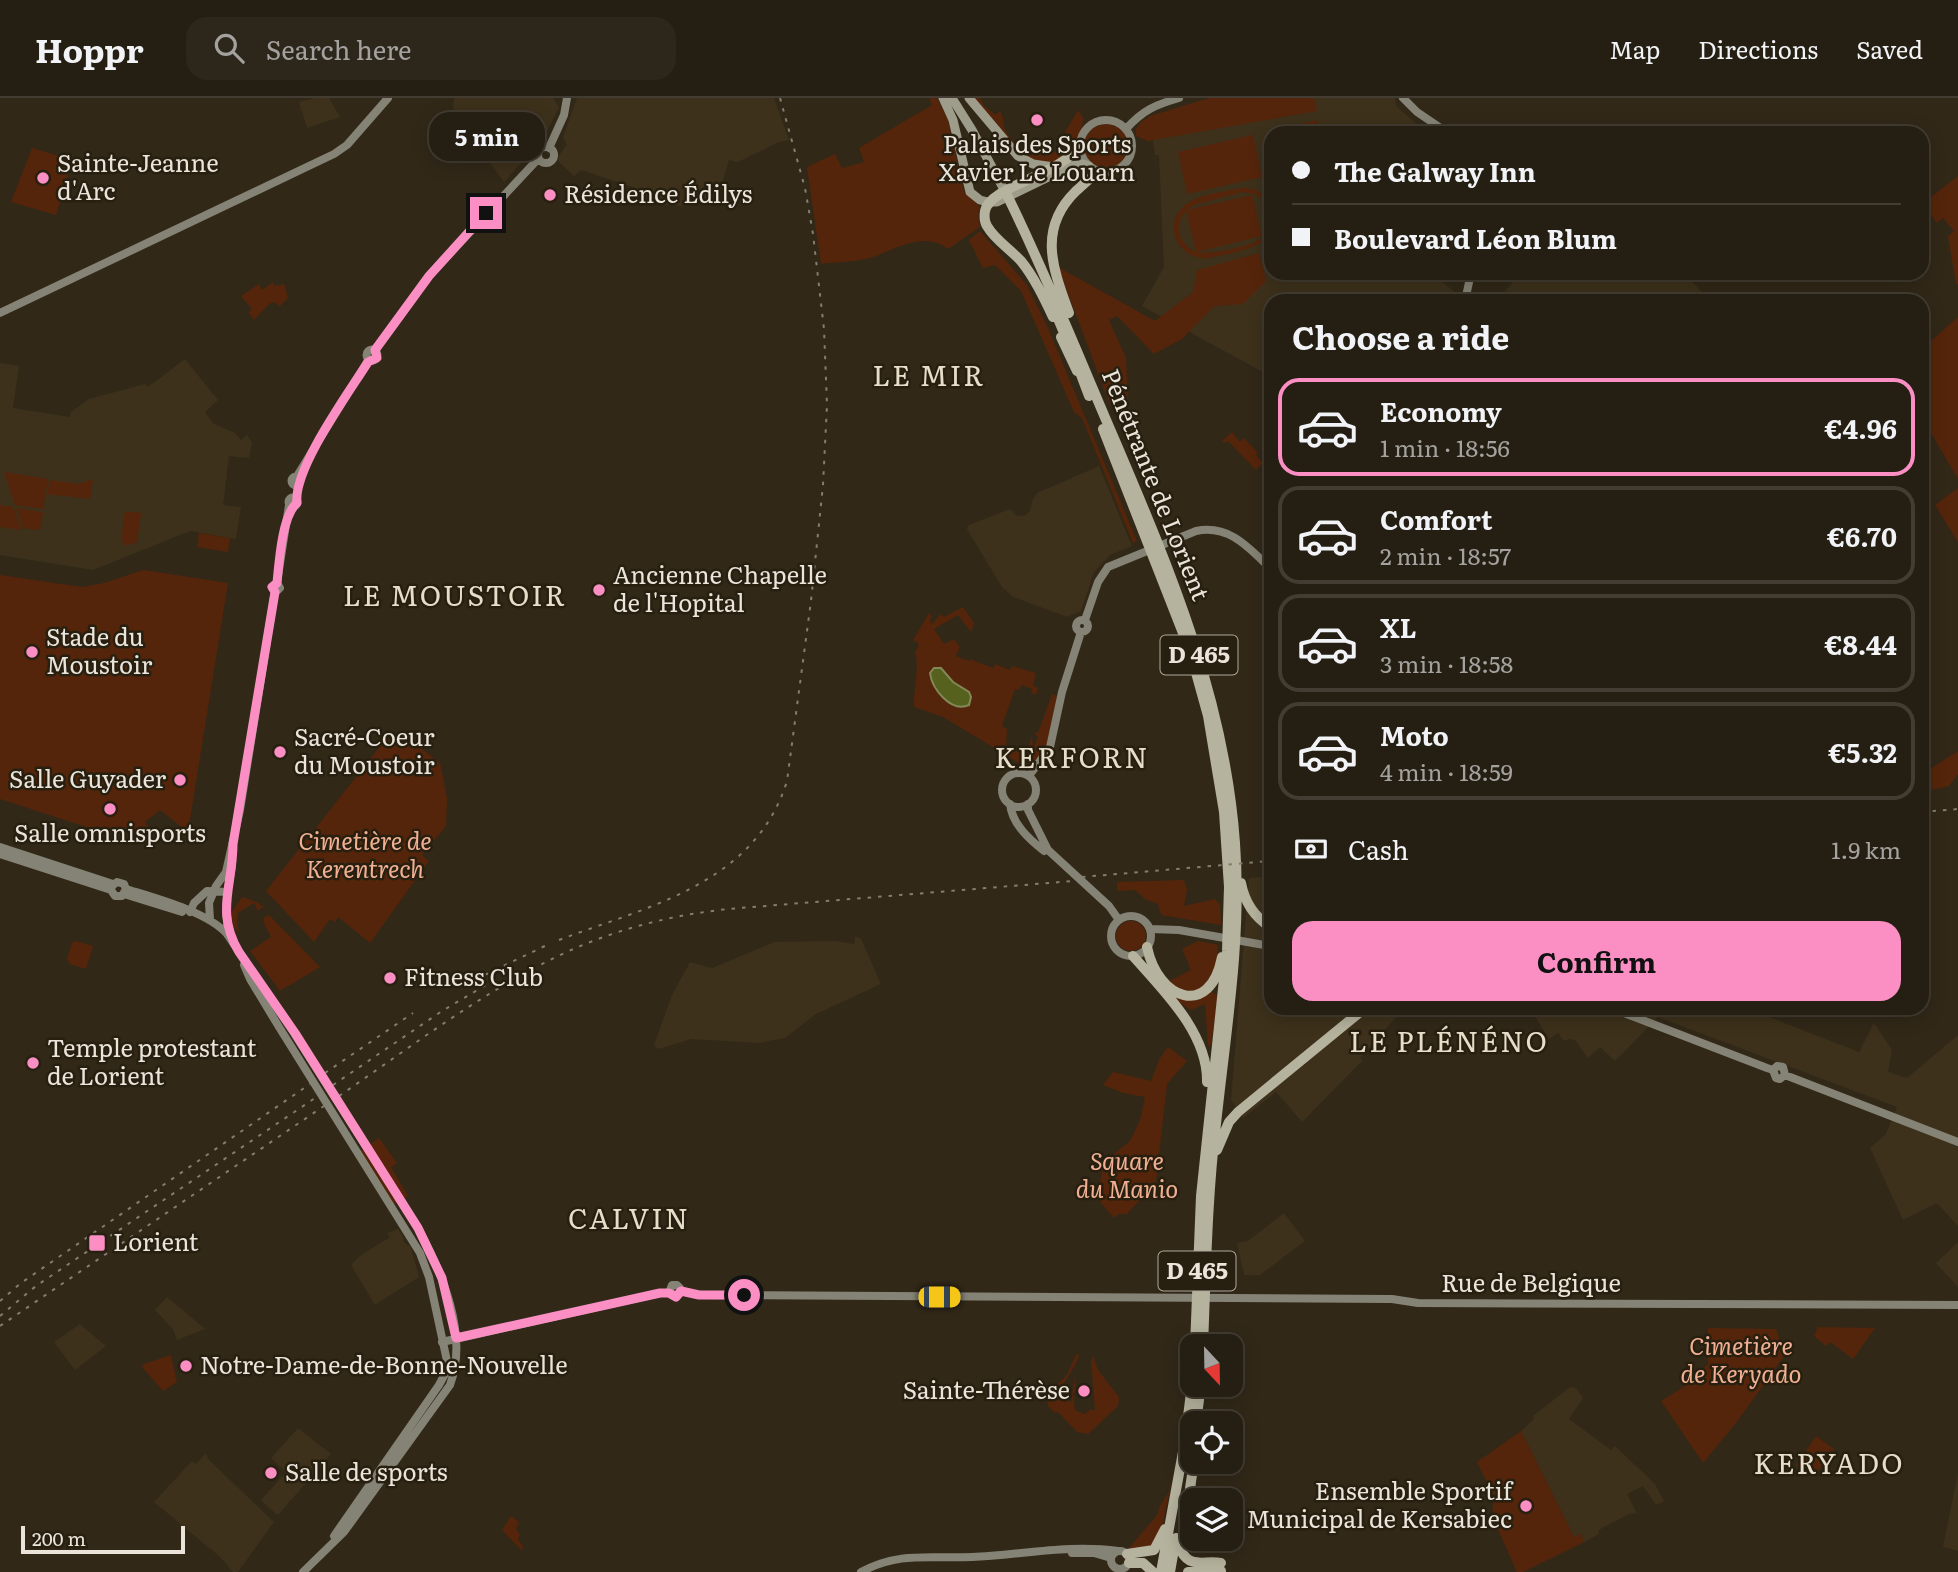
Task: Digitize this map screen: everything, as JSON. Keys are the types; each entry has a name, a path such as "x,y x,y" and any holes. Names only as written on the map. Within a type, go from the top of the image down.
{"highway":[{"path":"1079,146 1068,160 988,202 984,214 986,225 1028,270 1048,305 1072,363 1082,377"},
{"path":"1102,172 1092,177 1064,207 1053,234 1051,258 1129,474"},
{"name":"Pénétrante de Lorient","path":"1002,197 1082,377 1190,651 1216,757 1231,845"},
{"name":"Pénétrante de Lorient","path":"1002,197 1066,322 1182,605 1207,681 1223,747 1236,886 1230,923 1208,1213 1203,1334"},
{"path":"1236,886 1254,914 1264,922"},
{"path":"1147,947 1154,971 1167,987 1189,996 1205,990 1213,982 1229,951"},
{"name":"Pénétrante de Lorient","path":"1195,1334 1201,1196 1229,951"},
{"path":"1133,956 1194,1032 1205,1058 1207,1083 1201,1196"},
{"path":"1208,1213 1217,1149 1233,1117 1357,1015"},
{"path":"1121,1556 1150,1552 1157,1546 1163,1535 1180,1472"},
{"path":"1161,1572 1182,1474"},
{"path":"1170,1572 1188,1474"},
{"path":"1192,1474 1181,1551 1185,1558 1193,1563 1221,1567"},
{"path":"1121,1556 1143,1563 1153,1572"},
{"path":"1188,1572 1221,1567"}],"main road":[{"path":"0,313 334,154 347,145 388,98"},
{"path":"190,912 194,903 212,889 226,872 233,844 286,522 297,481 369,359 377,358 375,350 429,276 538,159 541,148 550,148 564,115 567,98"},
{"path":"943,98 957,134 968,186 975,197 988,202"},
{"name":"Pénétrante de Lorient","path":"952,98 972,130 1002,197"},
{"path":"969,98 1018,156 1033,164 1056,167"},
{"path":"1126,129 1147,109 1179,98"},
{"path":"1403,98 1438,126"},
{"path":"1021,187 1077,164 1102,172 1119,168 1129,158 1132,145 1126,129 1114,121 1096,121 1085,129 1079,146 1083,159 1089,166"},
{"path":"1029,776 1050,747 1062,692 1081,632 1088,627 1085,621 1102,573 1134,555 1202,530 1235,536 1264,563"},
{"path":"1058,861 1043,844 1028,810 1028,804 1036,793 1034,783 1029,776 1016,774 1004,782 1002,793 1010,804 1019,827 1035,844 1109,906 1119,920"},
{"path":"1010,804 1017,807 1028,804"},
{"path":"232,941 225,914 233,844"},
{"path":"0,847 112,887 116,896 125,892 177,905 222,928 442,1278 456,1338 455,1368 450,1385 344,1532 303,1572"},
{"path":"0,854 112,887"},
{"path":"210,920 212,889"},
{"path":"177,905 212,889 227,892"},
{"path":"125,892 180,912 190,912"},
{"path":"1130,916 1137,917 1150,929 1147,947 1141,953 1133,956 1121,953 1113,943 1112,931 1119,920 1130,916"},
{"path":"1150,929 1179,930 1264,945"},
{"path":"1629,1015 1773,1070 1776,1078 1780,1079 1785,1075 1958,1142"},
{"path":"332,1543 334,1535 439,1385 447,1366 429,1277 414,1231"},
{"name":"Rue de Belgique","path":"442,1342 669,1293 676,1297 681,1291 699,1295 1392,1299 1418,1303 1958,1305"},
{"path":"860,1572 883,1561 909,1557 973,1558 1055,1551 1121,1556"}],"shaded area":[{"path":"329,98 340,117 307,128 302,111 298,110 301,109 299,102"},
{"path":"454,98 553,98 559,107 543,139 504,182 486,157 472,126 456,113"},
{"path":"577,98 774,98 789,140 779,142 738,162 729,160 717,200 685,206 637,203 641,190 581,170 574,176 556,159 567,145 563,137"},
{"path":"1311,98 1395,98 1396,106 1419,126 1264,126 1264,280 1440,280 1455,294 1264,294 1264,373 1142,306 1164,267 1159,155 1155,155 1152,135"},
{"path":"1514,280 1690,280 1704,294 1503,294"},
{"path":"185,359 218,400 205,412 214,424 235,433 241,440 247,435 252,442 249,458 229,456 223,505 241,507 236,539 190,531 93,570 0,555 0,363 19,366 13,408 70,417 71,412 89,399 145,384 148,387"},
{"path":"1099,466 1132,546 1110,555 1094,572 1081,611 1067,617 1013,597 1002,587 967,529 969,525 1010,509 1017,516 1026,515 1037,493"},
{"path":"934,668 941,668 953,682 969,692 969,705 956,706 938,692 930,673"},
{"path":"1264,877 1264,1015 1398,1015 1360,1058 1363,1060 1302,1122 1276,1092 1243,1118 1231,1100 1249,878"},
{"path":"855,936 861,939 881,984 816,1014 785,1038 758,1043 691,1039 658,1049 654,1045 672,995 690,962 712,968 774,942 835,941 854,944"},
{"path":"1534,1015 1764,1015 1859,1052 1874,1023 1892,1050 1888,1072 1907,1078 1958,1035 1958,1226 1937,1203 1903,1220 1870,1148 1886,1134 1897,1107 1658,1017 1615,1061 1600,1047 1588,1058 1575,1040 1564,1041 1558,1033 1549,1039"},
{"path":"1284,1213 1305,1241 1260,1275 1244,1275 1237,1243 1248,1241"},
{"path":"398,1229 403,1241 410,1245 419,1277 375,1305 351,1265 390,1237 387,1233"},
{"path":"1958,1242 1958,1287 1936,1263"},
{"path":"167,1297 205,1329 177,1340 173,1329 155,1310"},
{"path":"80,1324 106,1346 75,1370 54,1342"},
{"path":"1570,1387 1576,1388 1583,1398 1569,1419 1611,1450 1615,1446 1655,1484 1664,1501 1656,1505 1643,1486 1627,1494 1637,1514 1631,1513 1602,1528 1598,1531 1599,1534 1584,1542 1581,1534 1574,1537 1521,1431 1534,1419 1533,1416"},
{"path":"298,1428 331,1454 279,1514 276,1514 261,1500 286,1472 271,1458"},
{"path":"205,1454 274,1522 238,1572 233,1572 219,1556 154,1502 192,1461 196,1464"},
{"path":"1958,1473 1958,1551 1943,1547"}],"green space":[{"path":"929,98 937,98 948,120 964,191 980,207 980,227 948,249 928,241 919,241 870,258 821,264 807,167 835,154 842,168 864,162 859,148 932,105"},
{"path":"972,98 980,98 984,106 996,115 1000,111 1010,138 1022,148 1045,155 1059,149 1063,144 1068,135 1065,132 1078,110 1084,119 1076,146 1051,164 1035,163 1021,155"},
{"path":"1209,98 1314,98 1317,111 1148,141 1136,136 1136,129 1150,116"},
{"path":"1317,120 1318,126 1293,126"},
{"path":"1106,124 1121,131 1128,146 1121,161 1106,168 1091,161 1084,146 1091,131"},
{"path":"1253,135 1262,177 1187,194 1178,152"},
{"path":"32,148 72,160 56,215 11,202"},
{"path":"1958,176 1958,284 1948,236 1954,231 1943,218 1937,223 1929,213 1929,199"},
{"path":"1248,188 1263,194 1264,203 1255,194 1243,192 1194,205 1186,210 1252,195 1262,236 1197,252 1237,248 1253,243 1264,235 1264,240 1253,247 1208,258 1189,254 1182,248 1174,232 1177,214 1189,202 1211,194","holes":["1186,211 1196,252 1179,233 1180,222"]},
{"path":"980,231 1027,285 1048,328 1137,541 1133,543 1082,418 1074,412 1021,291 995,265 983,268 969,240"},
{"path":"1259,253 1266,281 1243,304 1214,306 1182,339 1154,354 1117,316 1109,320 1126,358 1128,400 1110,405 1058,267 1155,321 1193,292 1197,270"},
{"path":"273,282 274,286 284,284 288,298 280,306 274,302 269,304 254,320 248,312 252,309 241,296 259,284 262,290"},
{"path":"1958,317 1958,479 1929,430 1929,343"},
{"path":"1232,432 1240,442 1244,438 1258,453 1256,455 1263,463 1256,470 1228,441 1222,441"},
{"path":"4,472 48,479 43,509 15,505"},
{"path":"93,479 90,499 47,494 50,480 78,484"},
{"path":"1958,488 1958,542 1935,505"},
{"path":"0,505 13,507 22,530 0,527"},
{"path":"16,508 43,512 40,530 23,528"},
{"path":"125,511 141,513 137,542 125,546 121,538"},
{"path":"199,533 230,538 228,552 197,547"},
{"path":"143,570 228,583 188,832 160,810 145,822 154,836 142,845 0,799 0,575 82,587"},
{"path":"963,607 974,623 971,632 958,615 934,629 944,644 954,639 960,647 956,656 993,668 995,664 1010,670 1012,666 1036,673 1033,686 1038,688 1036,695 1031,693 1032,689 1022,685 1019,690 1015,689 1002,726 1007,729 1006,747 1019,752 1021,747 1027,749 1032,736 1033,749 1038,738 1034,732 1038,733 1052,694 1057,696 1048,746 1033,765 1031,763 1024,766 943,717 914,707 917,664 915,653 919,644 913,640 929,613 932,616 932,624 941,614 944,617"},
{"name":"Cimetière de Kerentrech","path":"400,732 440,763 447,798 446,826 422,855 429,861 370,943 338,917 335,922 330,919 314,942 266,891 382,744"},
{"path":"1958,751 1958,774 1949,786 1929,793 1929,770"},
{"path":"1184,880 1187,889 1184,906 1215,899 1220,905 1221,925 1161,915 1158,904 1145,899 1135,890 1117,891 1117,882"},
{"path":"242,897 257,902 266,909 262,907 258,911 254,903 238,913 239,933 233,925 231,913"},
{"path":"269,915 320,967 280,991 250,951 271,937 264,923 264,918"},
{"path":"1131,921 1137,922 1145,930 1145,942 1137,950 1131,951 1125,950 1117,942 1116,936 1117,930 1125,922"},
{"path":"76,941 93,946 86,969 70,964 67,959 72,943"},
{"path":"1198,941 1218,945 1215,967 1203,986 1218,996 1211,1045 1208,1046 1205,1004 1191,1010 1177,1001 1169,981 1191,970 1182,949"},
{"name":"Square du Manio","path":"1168,1047 1187,1061 1167,1084 1156,1182 1127,1214 1118,1214 1114,1218 1097,1198 1104,1162 1130,1141 1140,1120 1145,1097 1123,1093 1103,1085 1113,1072 1151,1081 1160,1058"},
{"path":"379,1138 397,1163 391,1167 408,1196 390,1206 378,1193 354,1155"},
{"path":"1818,1327 1875,1328 1853,1359 1830,1342 1826,1346 1814,1336"},
{"name":"Cimetière de Keryado","path":"1708,1328 1776,1329 1785,1355 1703,1463 1661,1401 1693,1381 1690,1376 1708,1365"},
{"path":"1076,1354 1079,1356 1073,1368 1053,1398 1056,1401 1069,1391 1071,1402 1075,1376 1075,1410 1084,1414 1095,1410 1091,1361 1093,1356 1098,1370 1119,1397 1118,1406 1088,1434 1077,1432 1058,1412 1055,1413 1048,1406 1048,1394 1067,1375"},
{"path":"171,1355 177,1382 163,1391 142,1367"},
{"name":"Ensemble Sportif Municipal de Kersabiec","path":"1521,1431 1574,1537 1581,1534 1584,1542 1523,1572 1517,1572 1492,1516 1494,1496 1477,1462"},
{"path":"1816,1436 1834,1449 1813,1478 1796,1465"},
{"path":"1174,1469 1161,1534 1151,1548 1130,1551 1129,1548 1158,1514 1169,1491"},
{"path":"511,1516 519,1522 516,1529 520,1534 518,1539 523,1547 522,1551 502,1530"}],"railway":[{"path":"559,940 662,902 725,868 751,845 772,816 787,781 811,601 823,485 827,405 824,329 813,234 805,188 780,98"},
{"path":"1929,811 1958,809"},
{"path":"1082,877 1264,862"},
{"path":"339,1096 451,1018 509,982 569,951 627,929 728,909 1073,881"},
{"path":"466,984 551,943"},
{"path":"333,1085 442,1011 491,982"},
{"path":"325,1073 413,1013"},
{"path":"0,1301 21,1283 310,1084"},
{"path":"0,1316 36,1286 318,1096"},
{"path":"0,1326 324,1106"}],"place":[{"name":"Palais des Sports Xavier Le Louarn","path":"1037,120"},
{"name":"Sainte-Jeanne d'Arc","path":"43,178"},
{"name":"Résidence Édilys","path":"550,195"},
{"name":"Ancienne Chapelle de l'Hopital","path":"599,590"},
{"name":"Stade du Moustoir","path":"32,652"},
{"name":"Sacré-Coeur du Moustoir","path":"280,752"},
{"name":"Salle Guyader","path":"180,780"},
{"name":"Salle omnisports","path":"110,809"},
{"name":"Fitness Club","path":"390,978"},
{"name":"Temple protestant de Lorient","path":"33,1063"},
{"name":"Lorient","path":"97,1243"},
{"name":"Notre-Dame-de-Bonne-Nouvelle","path":"186,1366"},
{"name":"Sainte-Thérèse","path":"1084,1391"},
{"name":"Salle de sports","path":"271,1473"},
{"name":"Ensemble Sportif Municipal de Kersabiec","path":"1526,1506"}],"district":[{"name":"LE MIR","path":"929,376"},
{"name":"LE MOUSTOIR","path":"455,596"},
{"name":"KERFORN","path":"1072,758"},
{"name":"LE PLÉNÉNO","path":"1449,1042"},
{"name":"CALVIN","path":"629,1219"},
{"name":"KERYADO","path":"1829,1464"}],"route":[{"path":"486,213 410,299 375,350 377,358 369,359 305,464 298,485 297,503 286,522 277,583 272,587 275,592 233,844 233,860 225,904 227,923 232,941 295,1033 418,1228 442,1278 456,1338 660,1293 669,1293 673,1297 678,1296 681,1291 699,1295 744,1295"}]}
